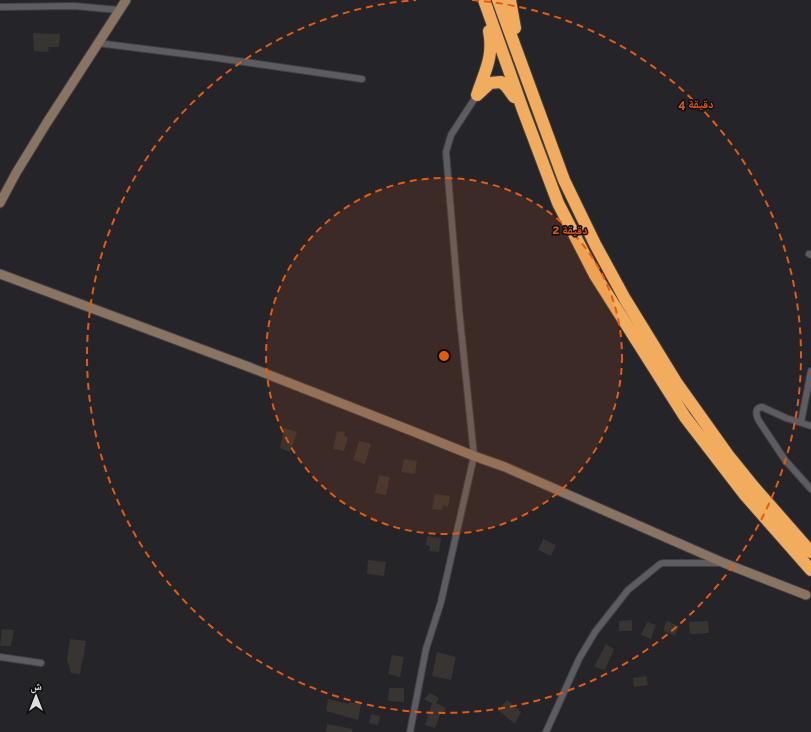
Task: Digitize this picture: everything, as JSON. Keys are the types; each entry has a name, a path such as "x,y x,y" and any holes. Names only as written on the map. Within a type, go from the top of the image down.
{"highway":[{"path":"477,95 490,60 491,50 491,41 483,0"},
{"path":"483,0 558,203 595,276 685,417 745,495 811,570"},
{"path":"498,0 564,180 625,299 676,382 728,455 811,552"},
{"path":"510,0 523,65"},
{"path":"477,95 490,83 501,82 506,86 523,110"}],"street":[{"path":"0,7 123,4"},
{"path":"0,203 16,174 97,43 123,4"},
{"path":"97,43 217,58 362,79"},
{"path":"410,732 426,649 442,602 474,456 459,309 446,152 451,135 477,95"},
{"path":"0,274 256,370 505,467 724,563 806,595"},
{"path":"801,422 811,371"},
{"path":"811,426 762,407 756,411 759,421 785,460 811,489"},
{"path":"546,732 583,653 595,632 628,590 662,563 724,563"},
{"path":"0,657 41,663"}],"building":[{"path":"33,33 60,34 59,47 49,47 48,52 34,51"},
{"path":"284,428 297,432 290,452 280,448"},
{"path":"337,431 345,432 344,436 348,437 344,451 333,449"},
{"path":"359,441 371,444 365,464 353,460"},
{"path":"404,459 417,461 415,474 401,472"},
{"path":"379,475 390,477 386,495 375,493"},
{"path":"435,494 450,496 448,507 443,505 442,510 432,509"},
{"path":"427,536 441,538 439,552 429,551 430,546 426,545"},
{"path":"543,539 556,545 551,556 538,550"},
{"path":"368,560 386,562 384,576 367,574"},
{"path":"632,620 632,631 619,631 619,621"},
{"path":"667,621 679,626 675,636 664,631"},
{"path":"708,621 709,633 690,634 689,622"},
{"path":"647,622 656,625 651,639 641,635"},
{"path":"2,629 14,630 11,646 0,646"},
{"path":"70,639 86,641 80,674 71,673 67,659"},
{"path":"606,644 614,649 605,670 594,667"},
{"path":"437,652 456,657 451,680 432,676"},
{"path":"392,655 404,657 400,677 388,674"},
{"path":"646,676 648,685 634,687 633,678"},
{"path":"389,688 404,688 404,702 388,701"},
{"path":"430,693 439,698 436,703 446,708 444,714 441,712 435,728 425,725 432,703 424,699"},
{"path":"328,699 349,704 349,702 361,704 358,720 326,711"},
{"path":"507,700 521,712 515,724 498,710"},
{"path":"371,714 380,716 378,725 369,723"},
{"path":"327,724 353,729 352,732 326,732"}]}
